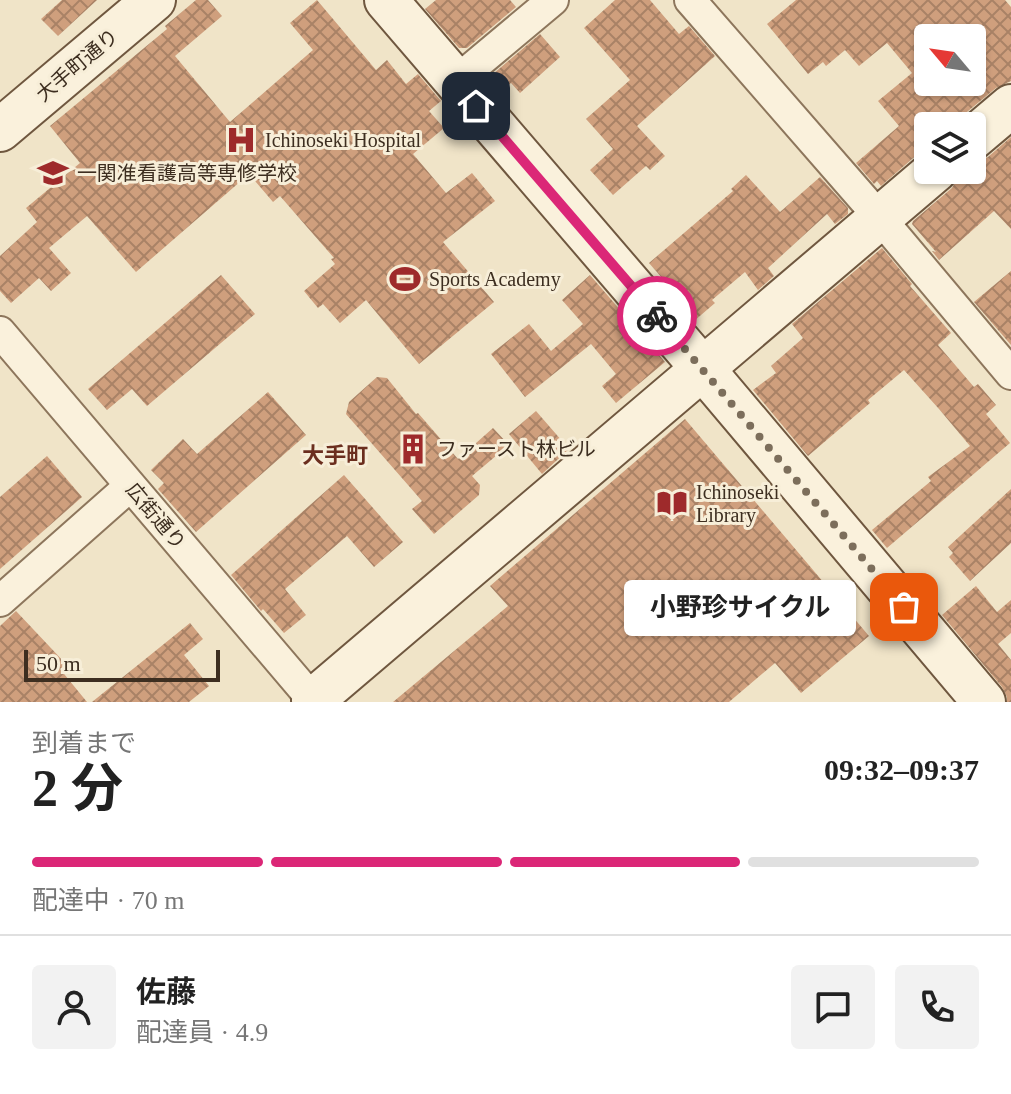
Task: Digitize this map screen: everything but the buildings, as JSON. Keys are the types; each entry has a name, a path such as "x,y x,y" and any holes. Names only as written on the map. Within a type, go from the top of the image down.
{"street":[{"name":"大手町通り","path":"0,130 154,0"},
{"path":"386,0 984,702"},
{"path":"455,82 553,0"},
{"path":"690,0 1011,374"},
{"path":"986,127 1011,106"},
{"path":"314,701 920,184"},
{"name":"広街通り","path":"0,332 314,701"},
{"path":"0,601 130,486"}],"way so far":[{"path":"657,316 904,607"}],"place":[{"name":"Ichinoseki Hospital","path":"241,140"},
{"name":"一関准看護高等専修学校","path":"53,173"},
{"name":"Sports Academy","path":"405,279"},
{"name":"ファースト林ビル","path":"413,449"},
{"name":"Ichinoseki Library","path":"672,503"},
{"name":"小野珍サイクル","path":"904,607"}],"district":[{"name":"大手町","path":"335,455"}],"route":[{"path":"476,106 657,316"}]}
